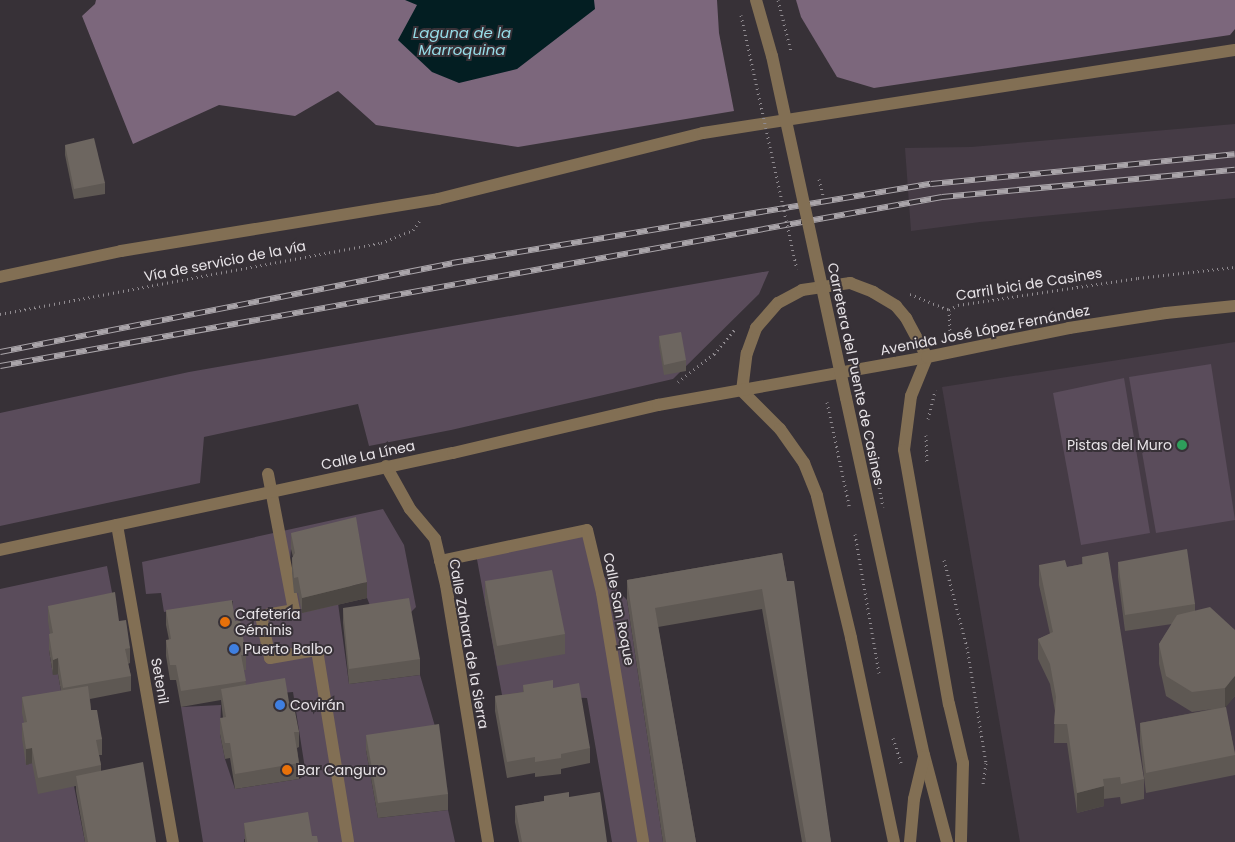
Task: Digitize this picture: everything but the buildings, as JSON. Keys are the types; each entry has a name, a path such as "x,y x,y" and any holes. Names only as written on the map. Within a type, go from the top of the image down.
{"street":[{"name":"Carretera del Puente de Casines","path":"756,0 772,56 924,755 947,842"},
{"path":"0,277 121,251 438,199 702,133 1235,50"},
{"path":"894,842 851,638 817,496 804,463 784,434 742,391 747,352 756,328 778,303 802,290 850,282 896,306 906,318 927,357 911,396 904,450 949,704 963,763 961,842"},
{"name":"Avenida José López Fernández","path":"742,391 927,357 949,351 1146,316 1235,306"},
{"name":"Calle La Línea","path":"0,550 658,405 742,391"},
{"name":"Calle Zahara de la Sierra","path":"386,466 410,509 435,539 488,842"},
{"path":"268,474 294,610 260,616 270,658 317,650 348,842"},
{"name":"Setenil","path":"117,525 173,842"},
{"name":"Calle San Roque","path":"440,562 587,530 602,592 643,842"},
{"name":"Carretera del Puente de Casines","path":"910,842 914,798 924,755"}],"path":[{"path":"741,15 799,277"},
{"name":"Vía de servicio de la vía","path":"0,314 381,243 413,230 438,199"},
{"name":"Carril bici de Casines","path":"949,351 951,325 949,310 971,303 1128,279 1235,267"},
{"path":"906,292 949,310"},
{"path":"676,384 714,354 738,324"},
{"path":"928,473 926,428 936,387"},
{"path":"825,393 852,519"},
{"path":"854,529 881,683"},
{"path":"942,553 967,647 986,764 982,786"},
{"path":"890,731 914,798"}],"shaded area":[{"path":"96,0 717,0 719,33 734,111 518,147 376,125 338,91 295,116 219,105 133,144 82,16 95,4"},
{"path":"796,0 1235,0 1235,29 1230,35 874,88 837,77 801,17"},
{"path":"1235,124 1235,198 980,222 911,231 905,148 971,147"},
{"path":"769,271 759,294 673,379 451,430 369,446 358,404 204,437 200,483 0,526 0,413 189,372"},
{"path":"1235,342 1235,842 1020,842 942,387"},
{"name":"Pistas del Muro","path":"1211,364 1235,520 1156,533 1129,377"},
{"name":"Pistas del Muro","path":"1124,378 1150,533 1081,545 1053,393"},
{"path":"383,509 404,545 416,607 409,614 375,618 367,598 356,533 291,549 287,593 298,593 338,603 349,684 420,675 439,740 366,750 378,818 448,810 455,842 313,842 244,839 244,842 203,842 181,707 221,705 220,734 225,759 235,789 299,779 306,775 293,692 246,696 232,615 233,601 164,612 161,593 146,594 142,562"},
{"path":"587,530 598,570 627,600 663,842 612,842 587,698 502,695 476,554"},
{"path":"107,566 115,608 49,650 53,675 58,674 63,703 27,737 26,765 32,763 74,786 85,842 0,842 0,589"}],"water":[{"name":"Laguna de la Marroquina","path":"405,0 594,0 595,9 517,69 459,83 432,72 398,40 417,5"}],"railway":[{"path":"0,352 452,263 931,184 1235,154"},
{"path":"0,366 942,197 1235,170"}],"place":[{"name":"Pistas del Muro","path":"1182,445"},
{"name":"Cafetería Géminis","path":"225,622"},
{"name":"Puerto Balbo","path":"234,649"},
{"name":"Covirán","path":"280,705"},
{"name":"Bar Canguro","path":"287,770"}]}
